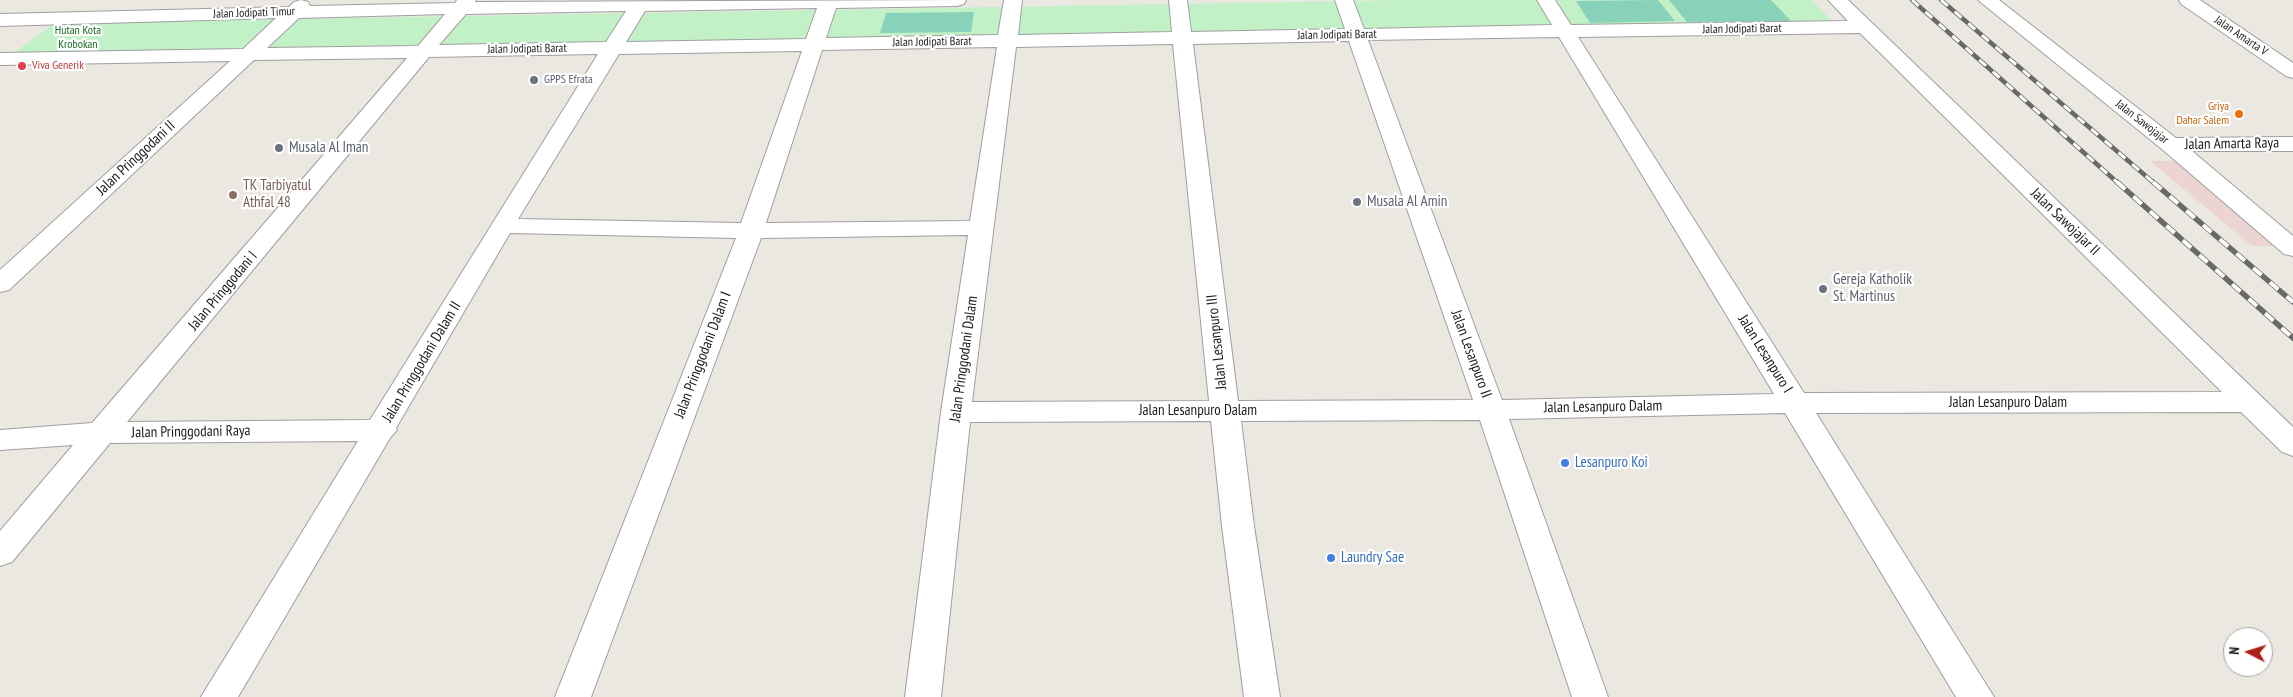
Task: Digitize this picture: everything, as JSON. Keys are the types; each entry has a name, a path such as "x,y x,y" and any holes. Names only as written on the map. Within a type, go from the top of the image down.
{"street":[{"path":"0,58 79,0"},
{"name":"Jalan Jodipati Timur","path":"0,20 301,6 464,4 630,20 827,4 957,0"},
{"name":"Jalan Sawojajar II","path":"1837,0 2293,444"},
{"name":"Jalan Sawojajar","path":"1987,0 2171,145 2293,249"},
{"name":"Jalan Amarta V","path":"2188,0 2293,72"},
{"name":"Jalan Pringgodani I","path":"0,553 464,4"},
{"name":"Jalan Pringgodani Dalam I","path":"573,697 751,232 827,4"},
{"name":"Jalan Pringgodani II","path":"0,284 301,6"},
{"name":"Jalan Jodipati Barat","path":"0,58 424,51 630,20 813,44 1009,21 1180,18 1555,14 1864,27"},
{"name":"Jalan Lesanpuro I","path":"1555,14 1976,697"},
{"name":"Jalan Lesanpuro II","path":"1350,16 1491,410 1590,697"},
{"name":"Jalan Lesanpuro III","path":"1180,18 1224,411 1262,697"},
{"name":"Jalan Pringgodani Dalam II","path":"220,697 382,430 502,226 630,20"},
{"name":"Jalan Pringgodani Dalam","path":"923,697 956,412 1009,21"},
{"name":"Jalan Amarta Raya","path":"2171,145 2293,144"},
{"path":"502,226 751,232 982,228"},
{"name":"Jalan Lesanpuro Dalam","path":"956,412 1491,410 1795,403 2250,402"},
{"name":"Jalan Pringgodani Raya","path":"0,440 103,433 382,430"}],"shaded area":[{"path":"2150,161 2174,161 2277,246 2252,246"}],"green space":[{"name":"Hutan Kota Krobokan","path":"1405,0 1811,0 1834,23 11,55 55,23"},
{"path":"1658,0 1675,21 1590,23 1576,1"},
{"path":"1669,0 1771,0 1791,21 1687,22"},
{"path":"974,12 971,32 880,33 886,13"}],"railway":[{"path":"1912,0 2118,183"},
{"path":"1941,0 2154,183"},
{"path":"2117,182 2293,338"},
{"path":"2153,182 2293,302"}],"place":[{"name":"Viva Generik","path":"22,66"},
{"name":"GPPS Efrata","path":"534,80"},
{"name":"Griya Dahar Salem","path":"2239,114"},
{"name":"Musala Al Iman","path":"279,148"},
{"name":"TK Tarbiyatul Athfal 48","path":"233,195"},
{"name":"Musala Al Amin","path":"1357,202"},
{"name":"Gereja Katholik St. Martinus","path":"1823,289"},
{"name":"Lesanpuro Koi","path":"1565,463"},
{"name":"Laundry Sae","path":"1331,558"}]}
